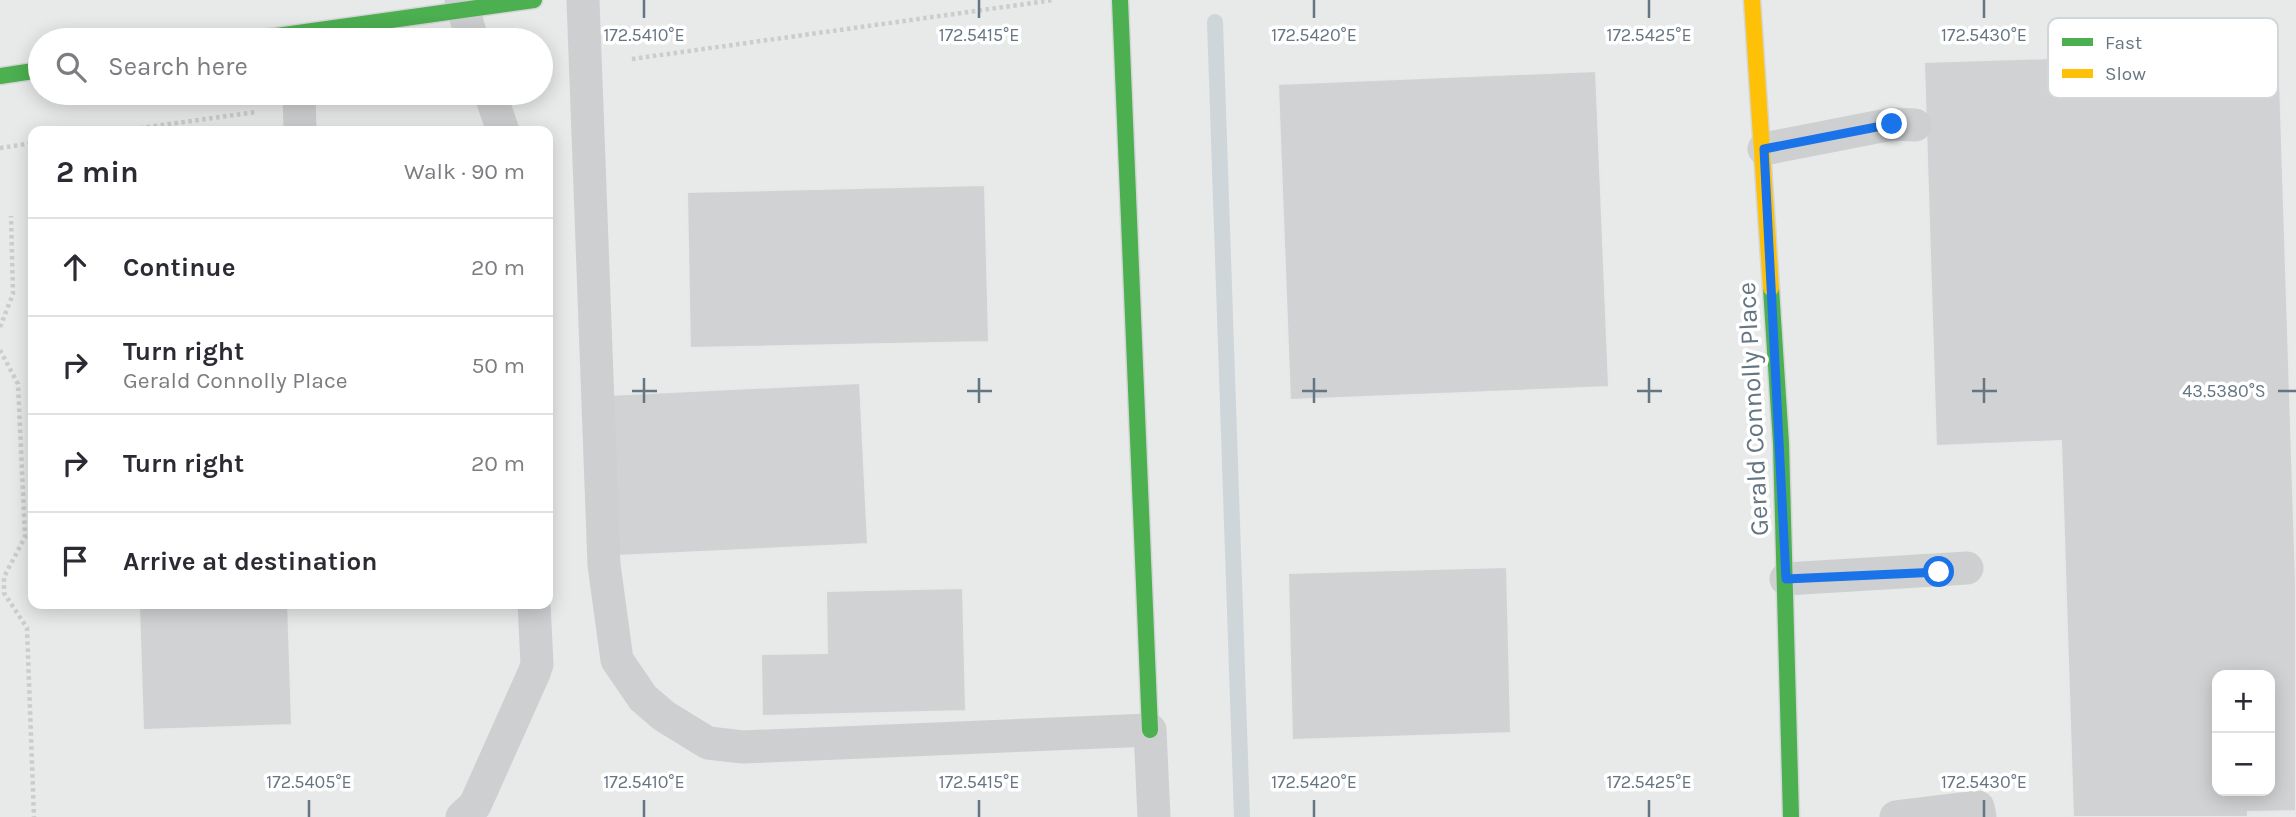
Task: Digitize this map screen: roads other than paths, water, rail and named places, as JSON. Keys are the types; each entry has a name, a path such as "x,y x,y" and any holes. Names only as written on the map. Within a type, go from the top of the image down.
{"street":[{"path":"373,28 465,17 534,0"},
{"path":"1121,0 1150,730"},
{"name":"Gerald Connolly Place","path":"1752,0 1764,149 1786,579 1791,817"},
{"path":"0,76 28,72"}],"lane":[{"path":"583,0 604,565 617,660 643,698 664,716 708,743 743,747 1150,730 1154,817"},
{"path":"299,105 300,126"},
{"path":"494,105 501,126"},
{"path":"1764,149 1892,124 1915,125"},
{"path":"1786,579 1967,568"},
{"path":"462,817 475,805 534,673 537,664 534,609"},
{"path":"1896,817 1978,807 1980,817"}],"waterway":[{"path":"1215,22 1242,817"}]}
